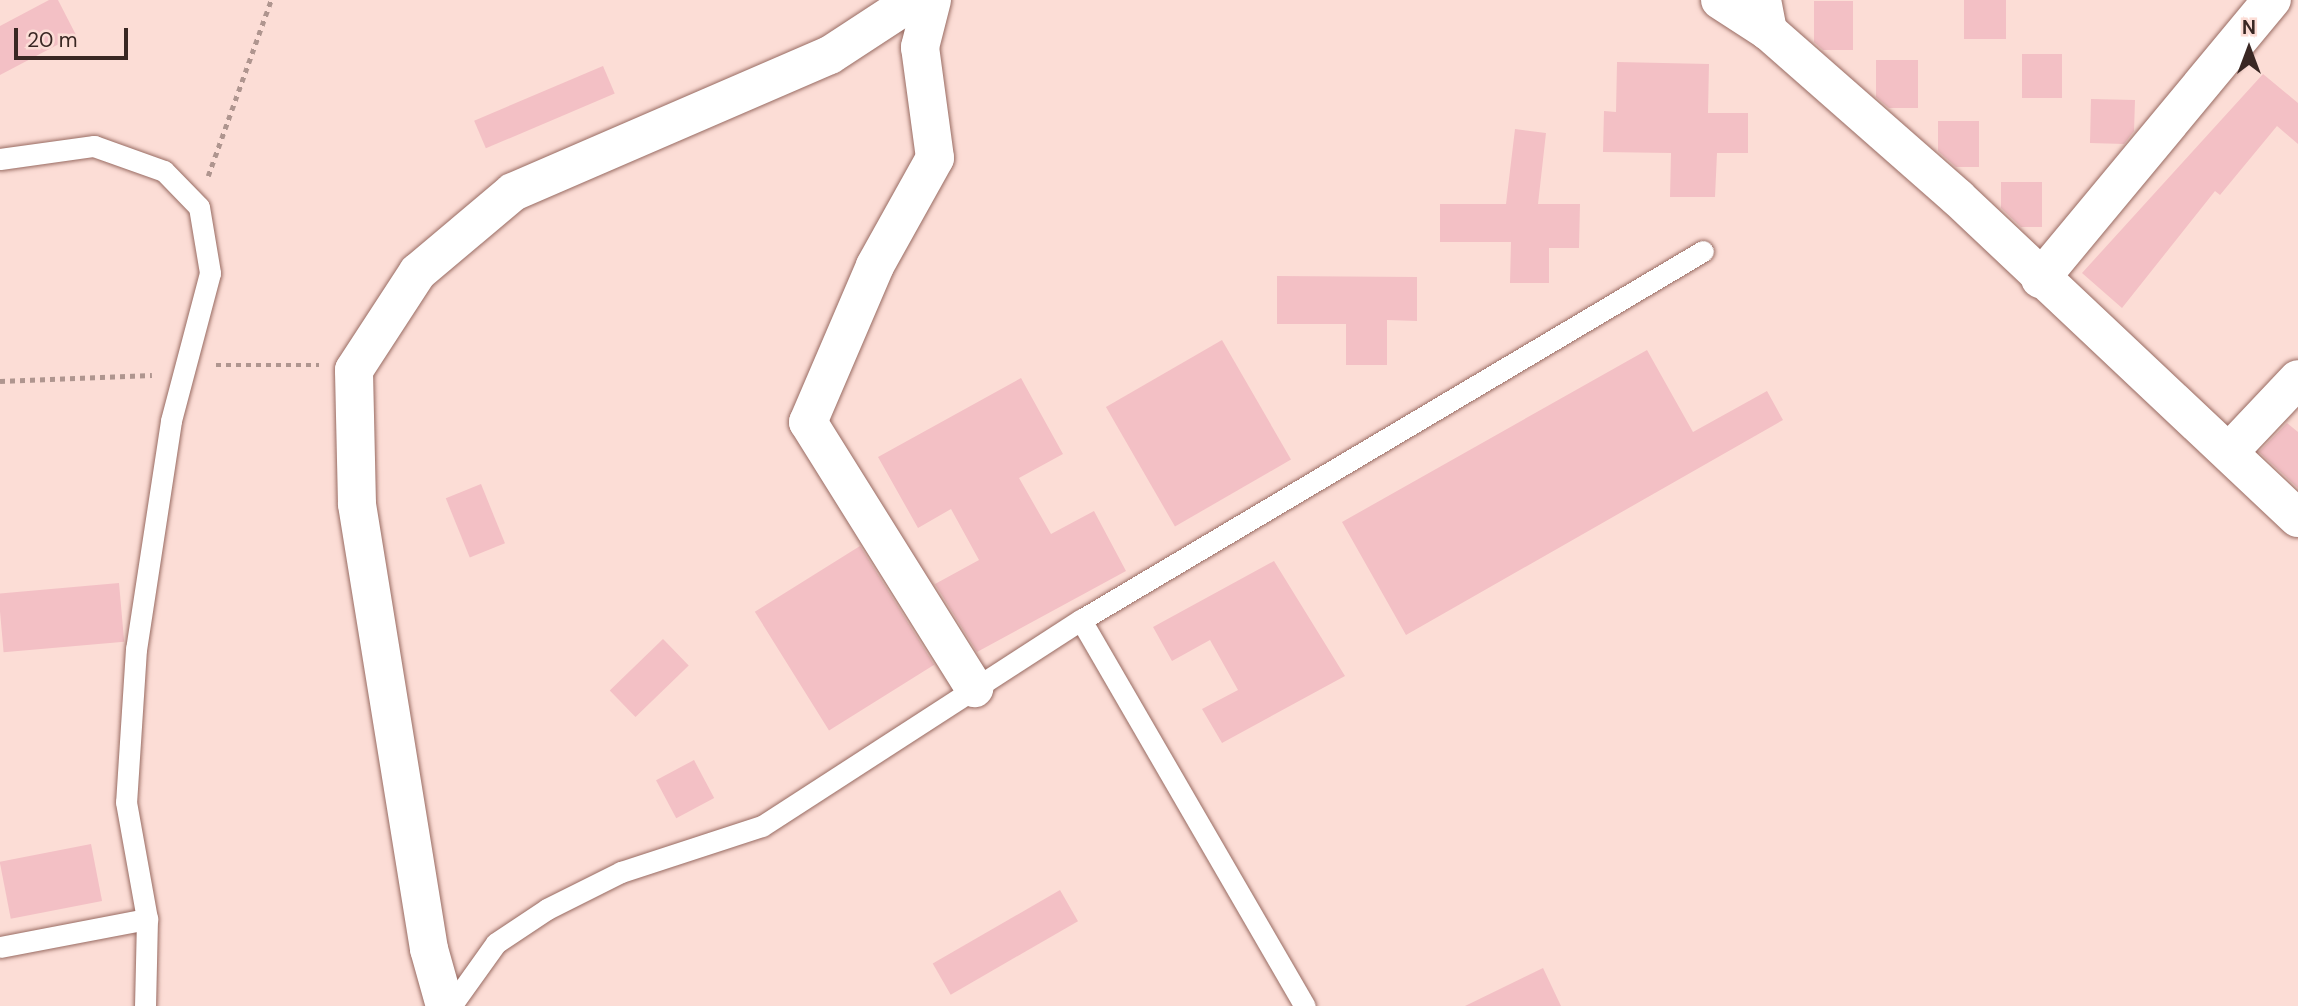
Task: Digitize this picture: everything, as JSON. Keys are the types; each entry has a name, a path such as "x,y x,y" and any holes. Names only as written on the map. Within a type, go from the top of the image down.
{"street":[{"path":"445,1006 429,949 357,504 354,370 418,272 513,192 831,55 914,0"},
{"path":"932,0 920,47 935,158 876,266 808,422 974,688"},
{"path":"1720,0 1765,15 2040,279 2230,452 2298,518"},
{"path":"2040,279 2272,0"},
{"path":"2230,452 2298,379"}],"lane":[{"path":"0,159 94,146 164,171 199,207 210,273 171,421 136,649 125,802 147,919 145,1006"},
{"path":"451,1006 496,943 547,909 621,872 762,826 1081,620 1703,251"},
{"path":"1081,620 1305,1006"},
{"path":"0,947 147,919"}],"path":[{"path":"199,207 271,0"}],"building":[{"path":"49,0 58,0 76,35 0,75 0,26"},
{"path":"1964,0 2006,0 2006,39 1964,39"},
{"path":"1814,1 1853,1 1853,50 1823,50 1814,42"},
{"path":"2022,54 2062,54 2062,98 2022,98"},
{"path":"1876,60 1918,60 1918,108 1889,108 1876,97"},
{"path":"1617,62 1709,64 1708,113 1748,113 1748,153 1717,153 1715,197 1670,197 1671,153 1603,152 1604,111 1616,112"},
{"path":"603,66 615,94 486,148 474,121"},
{"path":"2263,74 2298,103 2298,144 2277,126 2220,195 2215,191 2122,308 2082,273"},
{"path":"2091,99 2135,100 2134,131 2124,144 2090,143"},
{"path":"1938,121 1979,121 1979,167 1956,167 1938,151"},
{"path":"1515,129 1546,133 1538,204 1580,204 1579,248 1549,248 1549,283 1510,283 1511,242 1440,242 1440,204 1506,204"},
{"path":"2001,182 2042,182 2042,227 2021,227 2001,208"},
{"path":"1277,276 1417,277 1417,321 1387,320 1387,365 1346,365 1346,324 1277,324"},
{"path":"1222,340 1291,460 1175,527 1106,407"},
{"path":"1647,350 1693,432 1767,391 1783,420 1406,635 1342,522"},
{"path":"1021,378 1063,454 1019,478 1051,534 1094,511 1126,571 977,652 935,584 979,560 951,509 918,528 878,457"},
{"path":"2287,423 2298,432 2298,488 2259,452"},
{"path":"481,484 505,543 470,558 446,498"},
{"path":"860,546 934,665 829,730 755,612"},
{"path":"1274,561 1345,676 1222,743 1202,709 1238,690 1210,640 1172,661 1153,627"},
{"path":"119,583 124,642 4,652 0,593"},
{"path":"663,639 689,666 635,717 610,690"},
{"path":"694,760 714,798 676,818 656,780"},
{"path":"91,844 102,901 11,919 0,862"},
{"path":"1060,890 1078,921 951,995 933,963"},
{"path":"1543,968 1561,1006 1465,1006"}]}
